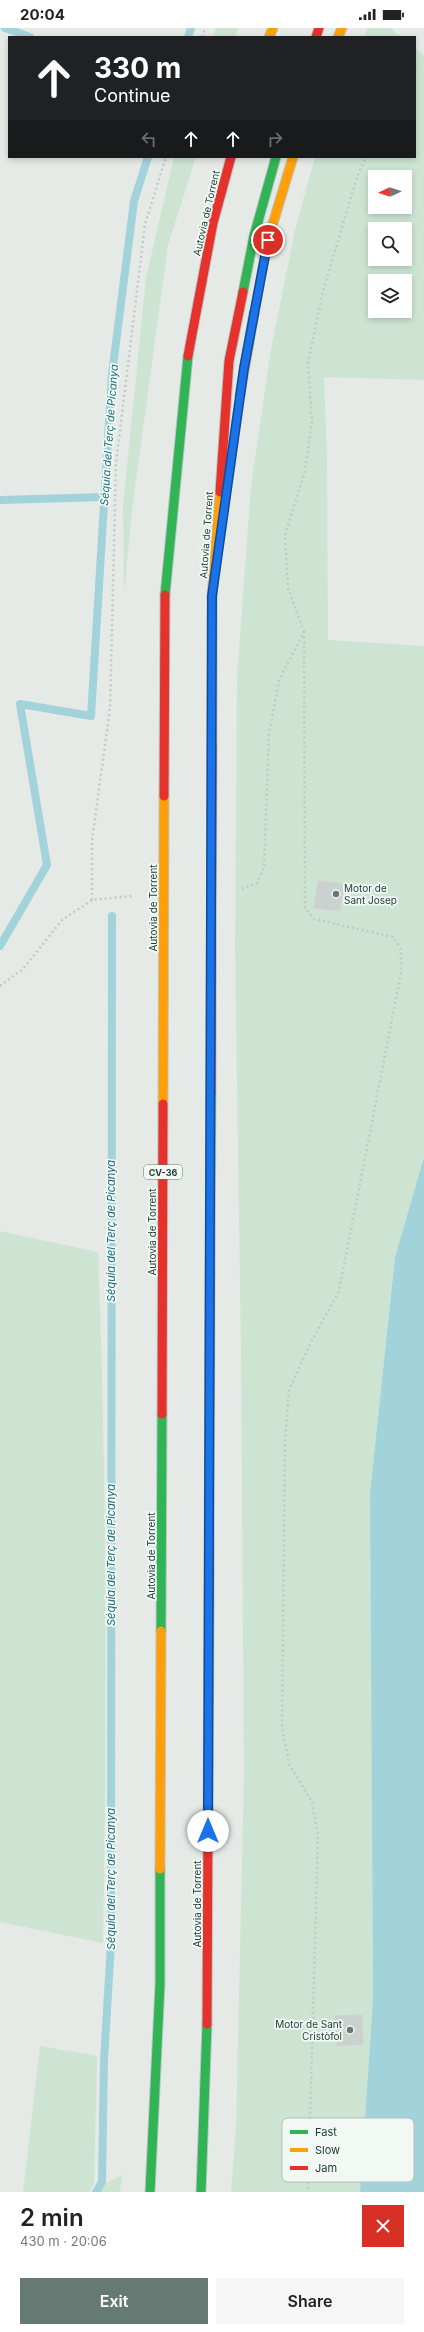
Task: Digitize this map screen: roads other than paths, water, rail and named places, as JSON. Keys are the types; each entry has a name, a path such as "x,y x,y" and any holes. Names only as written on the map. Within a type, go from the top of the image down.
{"highway":[{"name":"Autovia de Torrent","path":"150,2192 160,1984 166,594 187,363 213,223 231,158"},
{"name":"Autovia de Torrent","path":"201,2192 208,1990 212,596 229,361 254,236 276,158"},
{"path":"268,240 293,158"},
{"path":"238,407 256,301"},
{"path":"212,596 233,447"}],"water":[{"path":"424,1157 424,2192 360,2192 361,2182 414,2182 414,2118 365,2118 373,1999 370,1493 395,1257"}],"waterway":[{"path":"5,28 27,36"},
{"name":"Séquia del Terç de Picanya","path":"188,36 191,28"},
{"name":"Séquia del Terç de Picanya","path":"0,946 47,865 20,704 91,716 112,374 134,201 148,158"},
{"path":"0,500 104,497"},
{"name":"Séquia del Terç de Picanya","path":"96,2192 102,2182 104,2060 111,1943 112,916"}],"place":[{"name":"Motor de Sant Josep","path":"336,894"},
{"name":"Motor de Sant Cristòfol","path":"350,2030"}]}
